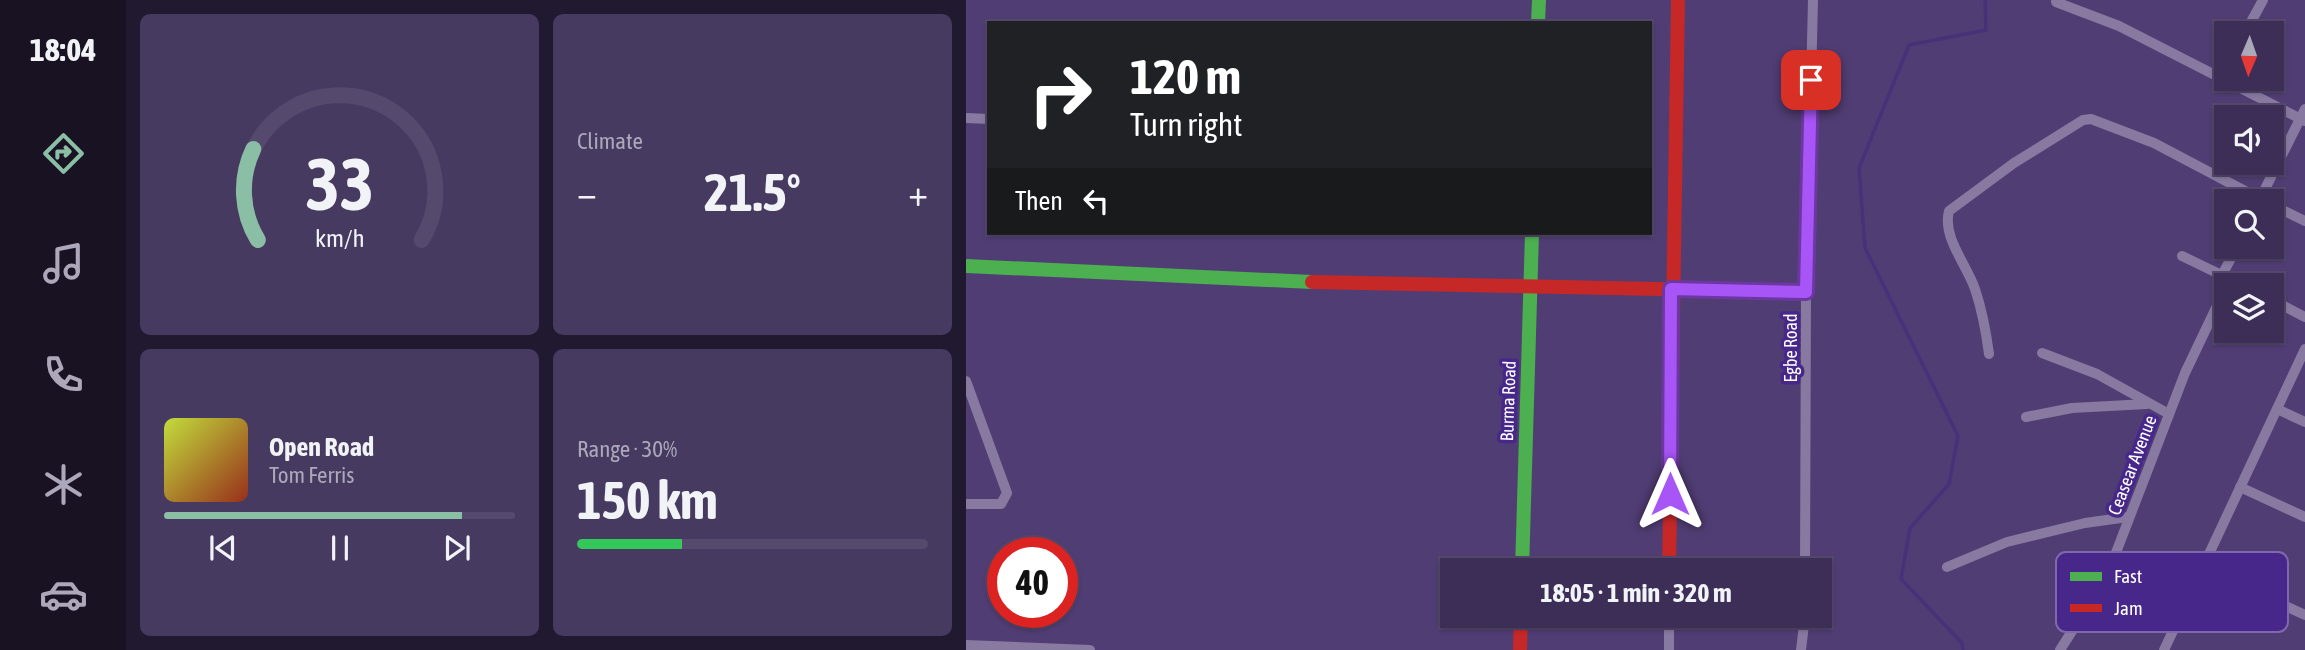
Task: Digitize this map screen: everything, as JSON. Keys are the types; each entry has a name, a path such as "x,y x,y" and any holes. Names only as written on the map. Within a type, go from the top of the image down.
{"street":[{"path":"1538,21 1539,0"},
{"path":"1669,558 1671,289 1678,0"},
{"name":"Egbe Road","path":"1805,558 1806,292 1813,0"},
{"path":"2252,21 2263,0"},
{"path":"2056,2 2119,26 2214,69"},
{"path":"2256,91 2304,116 2267,189"},
{"path":"966,118 987,119"},
{"path":"1989,354 1984,317 1974,286 1947,225 1949,211 2014,163 2083,120 2098,121 2154,143 2239,189"},
{"path":"2284,211 2305,221"},
{"name":"Burma Road","path":"1522,558 1532,235"},
{"path":"2182,256 2214,275"},
{"path":"966,266 1239,280 1806,292"},
{"path":"2284,306 2305,317"},
{"name":"Ceasear Avenue","path":"2116,552 2185,373 2214,309"},
{"path":"2210,552 2305,349"},
{"path":"2042,353 2097,374 2169,414"},
{"path":"966,381 1004,486 1006,499 996,505 966,504"},
{"path":"2026,417 2094,406 2151,404"},
{"path":"2277,409 2305,422"},
{"path":"2240,487 2305,517"},
{"path":"1947,567 2007,542 2128,517"},
{"path":"2288,607 2305,615"},
{"path":"1520,650 1521,628"},
{"path":"1668,650 1669,628"},
{"path":"1801,650 1804,628"},
{"name":"Ceasear Avenue","path":"2060,650 2071,632"},
{"path":"966,645 1090,650"},
{"path":"2166,647 2179,650"}],"waterway":[{"path":"1963,650 1962,643 1901,579 1910,528 1949,484 1958,436 1865,248 1859,168 1909,45 1986,30 1985,0"}],"traffic: fast":[{"path":"1538,21 1539,0"},
{"path":"1522,558 1532,235"},
{"path":"966,266 1312,282"}],"traffic: jam":[{"path":"1669,558 1678,0"},
{"path":"1312,282 1806,292"},
{"path":"1520,650 1521,628"}],"route":[{"path":"1670,494 1671,289 1806,292 1811,80"}]}
